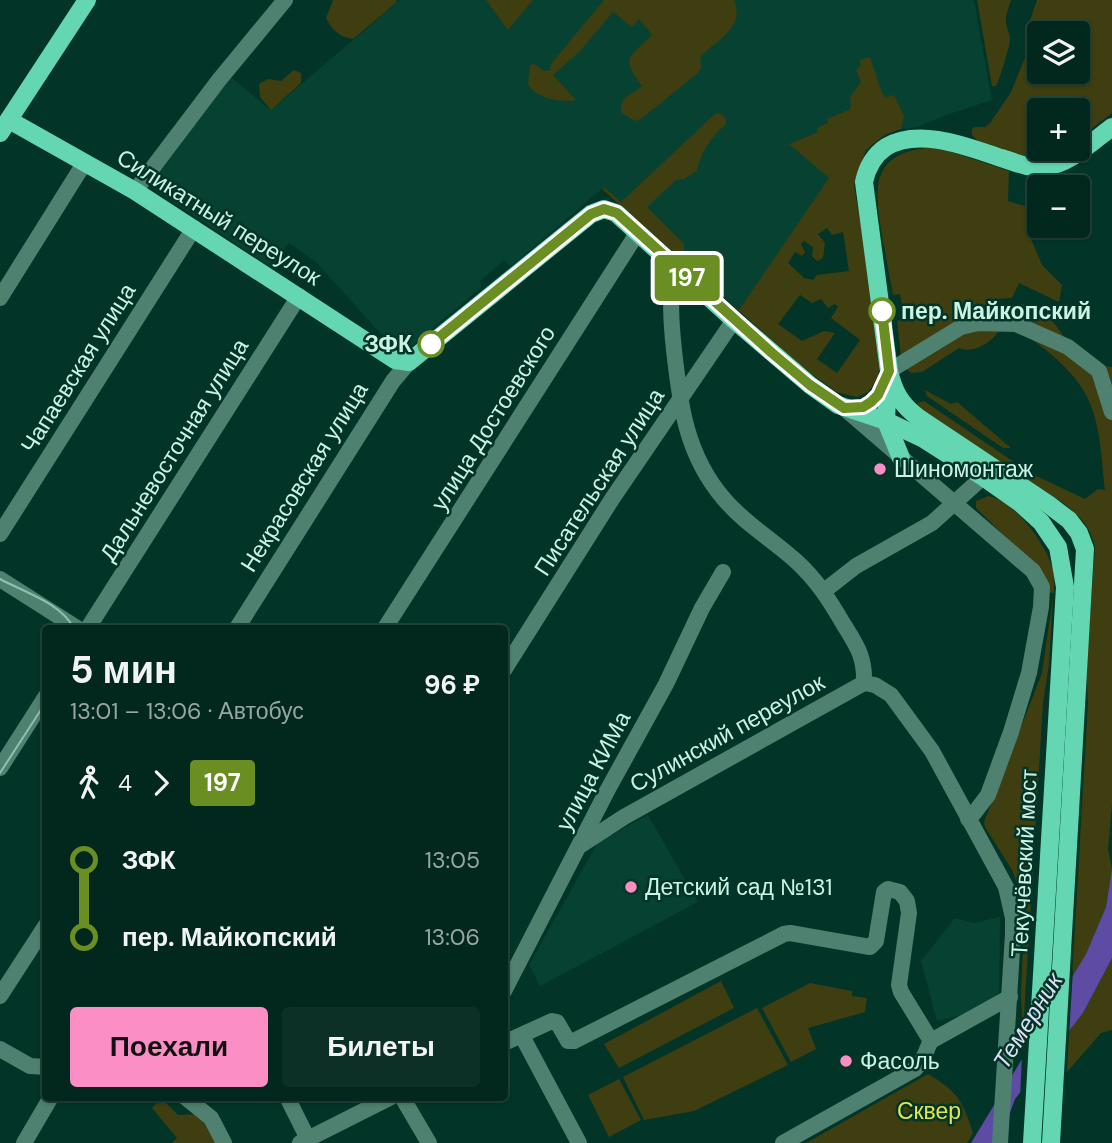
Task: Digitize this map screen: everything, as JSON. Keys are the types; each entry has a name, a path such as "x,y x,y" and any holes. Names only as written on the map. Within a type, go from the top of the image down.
{"main road":[{"path":"3,123 87,0"},
{"name":"Силикатный переулок","path":"3,123 85,162 135,191 395,360 409,362"},
{"path":"901,458 893,424 889,371 865,191 868,167 878,154 894,143 922,139 966,147 1025,166 1046,167 1066,160 1112,127"},
{"name":"Некрасовская улица","path":"409,362 591,214 604,209 617,213"},
{"name":"Текучёвский мост","path":"617,213 810,385 844,408 893,424 922,438 983,477 1034,516 1058,547 1065,587 1032,1143"},
{"path":"844,408 863,407 871,402 878,395 889,371"},
{"name":"Текучёвский мост","path":"889,371 900,401 916,417 1048,503 1069,520 1079,533 1085,549 1051,1143"},
{"path":"893,424 916,417"}],"street":[{"path":"135,191 219,80 285,0"},
{"path":"0,298 85,162"},
{"name":"Чапаевская улица","path":"0,534 194,228"},
{"name":"улица Достоевского","path":"387,625 638,232"},
{"path":"675,266 670,296 671,319 684,424 691,444 712,484 725,501 795,561 824,591 862,655 863,683 875,685 891,695 932,751 1000,872 1010,902 1013,934 1000,1143"},
{"name":"Дальневосточная улица","path":"90,625 299,296"},
{"name":"Писательская улица","path":"508,664 612,499 734,320"},
{"path":"889,371 961,327 978,323 1016,324 1068,347 1098,371 1112,412"},
{"name":"Некрасовская улица","path":"239,625 393,381 409,362"},
{"path":"844,408 1033,571 1042,587 1041,607 1025,684 988,795 968,819"},
{"path":"824,591 856,566 932,523 983,477"},
{"name":"улица КИМа","path":"508,980 723,572"},
{"path":"0,579 72,625"},
{"name":"Сулинский переулок","path":"579,846 624,817 863,683"},
{"path":"0,768 42,702"},
{"path":"508,1042 555,1021 566,1039 574,1041 784,934 870,947 876,941 884,892 888,889 900,892 909,907 899,985 931,1041"},
{"path":"0,996 42,931"},
{"path":"783,1143 915,1069 922,1062 924,1052 931,1041 1010,997"},
{"path":"522,1037 579,1143"},
{"path":"0,1049 30,1066 42,1068"},
{"path":"24,1143 49,1101"},
{"path":"190,1101 211,1118 224,1143"},
{"path":"289,1101 304,1141 381,1101"},
{"path":"404,1101 429,1143"}],"shaded area":[{"path":"400,0 974,0 992,100 918,127 894,130 874,142 739,311 604,187 510,267 504,260 480,281 482,287 400,355 316,262 289,243 271,267 151,187 158,169 228,75 271,110"},
{"name":"Детский сад №131","path":"648,815 698,902 540,986 529,965 598,842"},
{"name":"Темерник","path":"1112,869 1112,958 1083,1013 1015,1099 999,1143 971,1143 1086,954 1106,907"},
{"path":"1000,917 999,993 966,1014 937,1021 921,961 955,918 974,923"}],"green space":[{"path":"333,0 397,2 353,39 336,32 326,18"},
{"path":"486,0 533,0 508,30"},
{"path":"604,0 734,0 737,10 733,26 728,33 700,57 701,68 698,73 635,121 622,113 621,108 623,100 642,86 629,63 633,53 652,35 639,19 632,27 613,12 580,51 553,75 576,100 549,98 536,93 528,84 530,65 534,64 544,71 550,70 551,64"},
{"path":"977,0 1011,0 1006,20 1010,41 996,86 992,86"},
{"path":"1037,0 1112,0 1112,113 1090,130 1090,98 1027,98 1027,156 1010,153 977,140 972,135 972,129 985,127 990,123 1011,92 1026,55 1027,29 1027,84 1090,84 1090,21 1030,21"},
{"path":"870,57 882,93 886,97 894,95 904,116 901,129 884,135 866,150 854,185 883,355 877,380 868,392 857,397 836,392 800,365 723,297 739,310 829,178 789,144 818,132 817,128 828,123 827,119 849,110 850,97 861,82 856,70 861,65 859,60","holes":["827,228 832,235 843,232 849,271 817,275 813,280 804,278 788,263 795,252 802,256 805,252 801,244 804,241 813,247 812,256 817,261 823,258 825,243 818,234","800,295 812,303 821,299 828,308 835,304 838,307 831,318 860,340 837,373 817,359 835,333 824,331 802,341 778,324"]},
{"path":"294,70 301,73 301,83 271,110 260,97 259,84 268,79 281,81"},
{"path":"716,113 722,114 726,124 707,145 697,171 684,179 676,180 647,207 684,244 684,253 679,257 709,284 707,285 602,189 604,187 621,202"},
{"path":"943,149 1009,171 1008,201 1027,207 1027,238 1031,238 1042,265 1062,285 1059,302 1019,283 1012,298 997,299 988,306 992,310 1014,305 1030,306 1043,311 1080,355 1095,364 1112,367 1112,804 1108,849 1112,869 1106,907 1086,954 1072,977 1088,703 1086,670 1095,547 1083,522 1063,503 917,406 924,401 1030,473 1085,499 1098,489 1105,490 1097,425 1092,408 1073,376 1038,344 1019,333 1009,330 998,332 981,346 970,350 959,348 922,372 911,373 902,366 897,321 904,319 900,294 893,295 880,220 878,190 885,166 909,151"},
{"path":"925,390 951,404 957,402 1011,448 1003,448 927,396"},
{"path":"988,496 1009,506 1037,537 1050,560 1054,593 1045,592 1029,560 976,508 976,501"},
{"path":"1053,596 1049,664 1043,703 1023,1033 1022,897 1012,870 984,822 1042,673"},
{"path":"1112,958 1112,1030 1101,1033 1067,1072 1069,1030 1083,1013"},
{"path":"721,981 734,1008 619,1068 604,1044"},
{"path":"810,983 852,991 852,996 867,998 865,1012 808,1028 816,1049 791,1062 762,1008"},
{"path":"757,1008 788,1065 694,1111 644,1120 623,1077"},
{"name":"Сквер","path":"928,1074 953,1092 966,1112 973,1133 967,1143 806,1143"},
{"path":"619,1079 641,1120 609,1137 588,1095"},
{"path":"159,1101 164,1101 178,1115 201,1114 220,1143 172,1143 177,1138 152,1108"}],"pier":[{"path":"1073,970 1069,1036 1020,1098 1022,1055"}],"tram line":[{"path":"0,579 51,605 72,625"},
{"path":"0,773 42,708"}],"bus line":[{"name":"197","path":"431,344 591,214 604,209 617,213 772,353 810,385 844,408 863,407 871,402 878,395 889,371 882,311"}],"place":[{"name":"пер. Майкопский","path":"882,311"},
{"name":"ЗФК","path":"431,344"},
{"name":"Шиномонтаж","path":"880,469"},
{"name":"Детский сад №131","path":"631,887"},
{"name":"Фасоль","path":"846,1061"}]}
